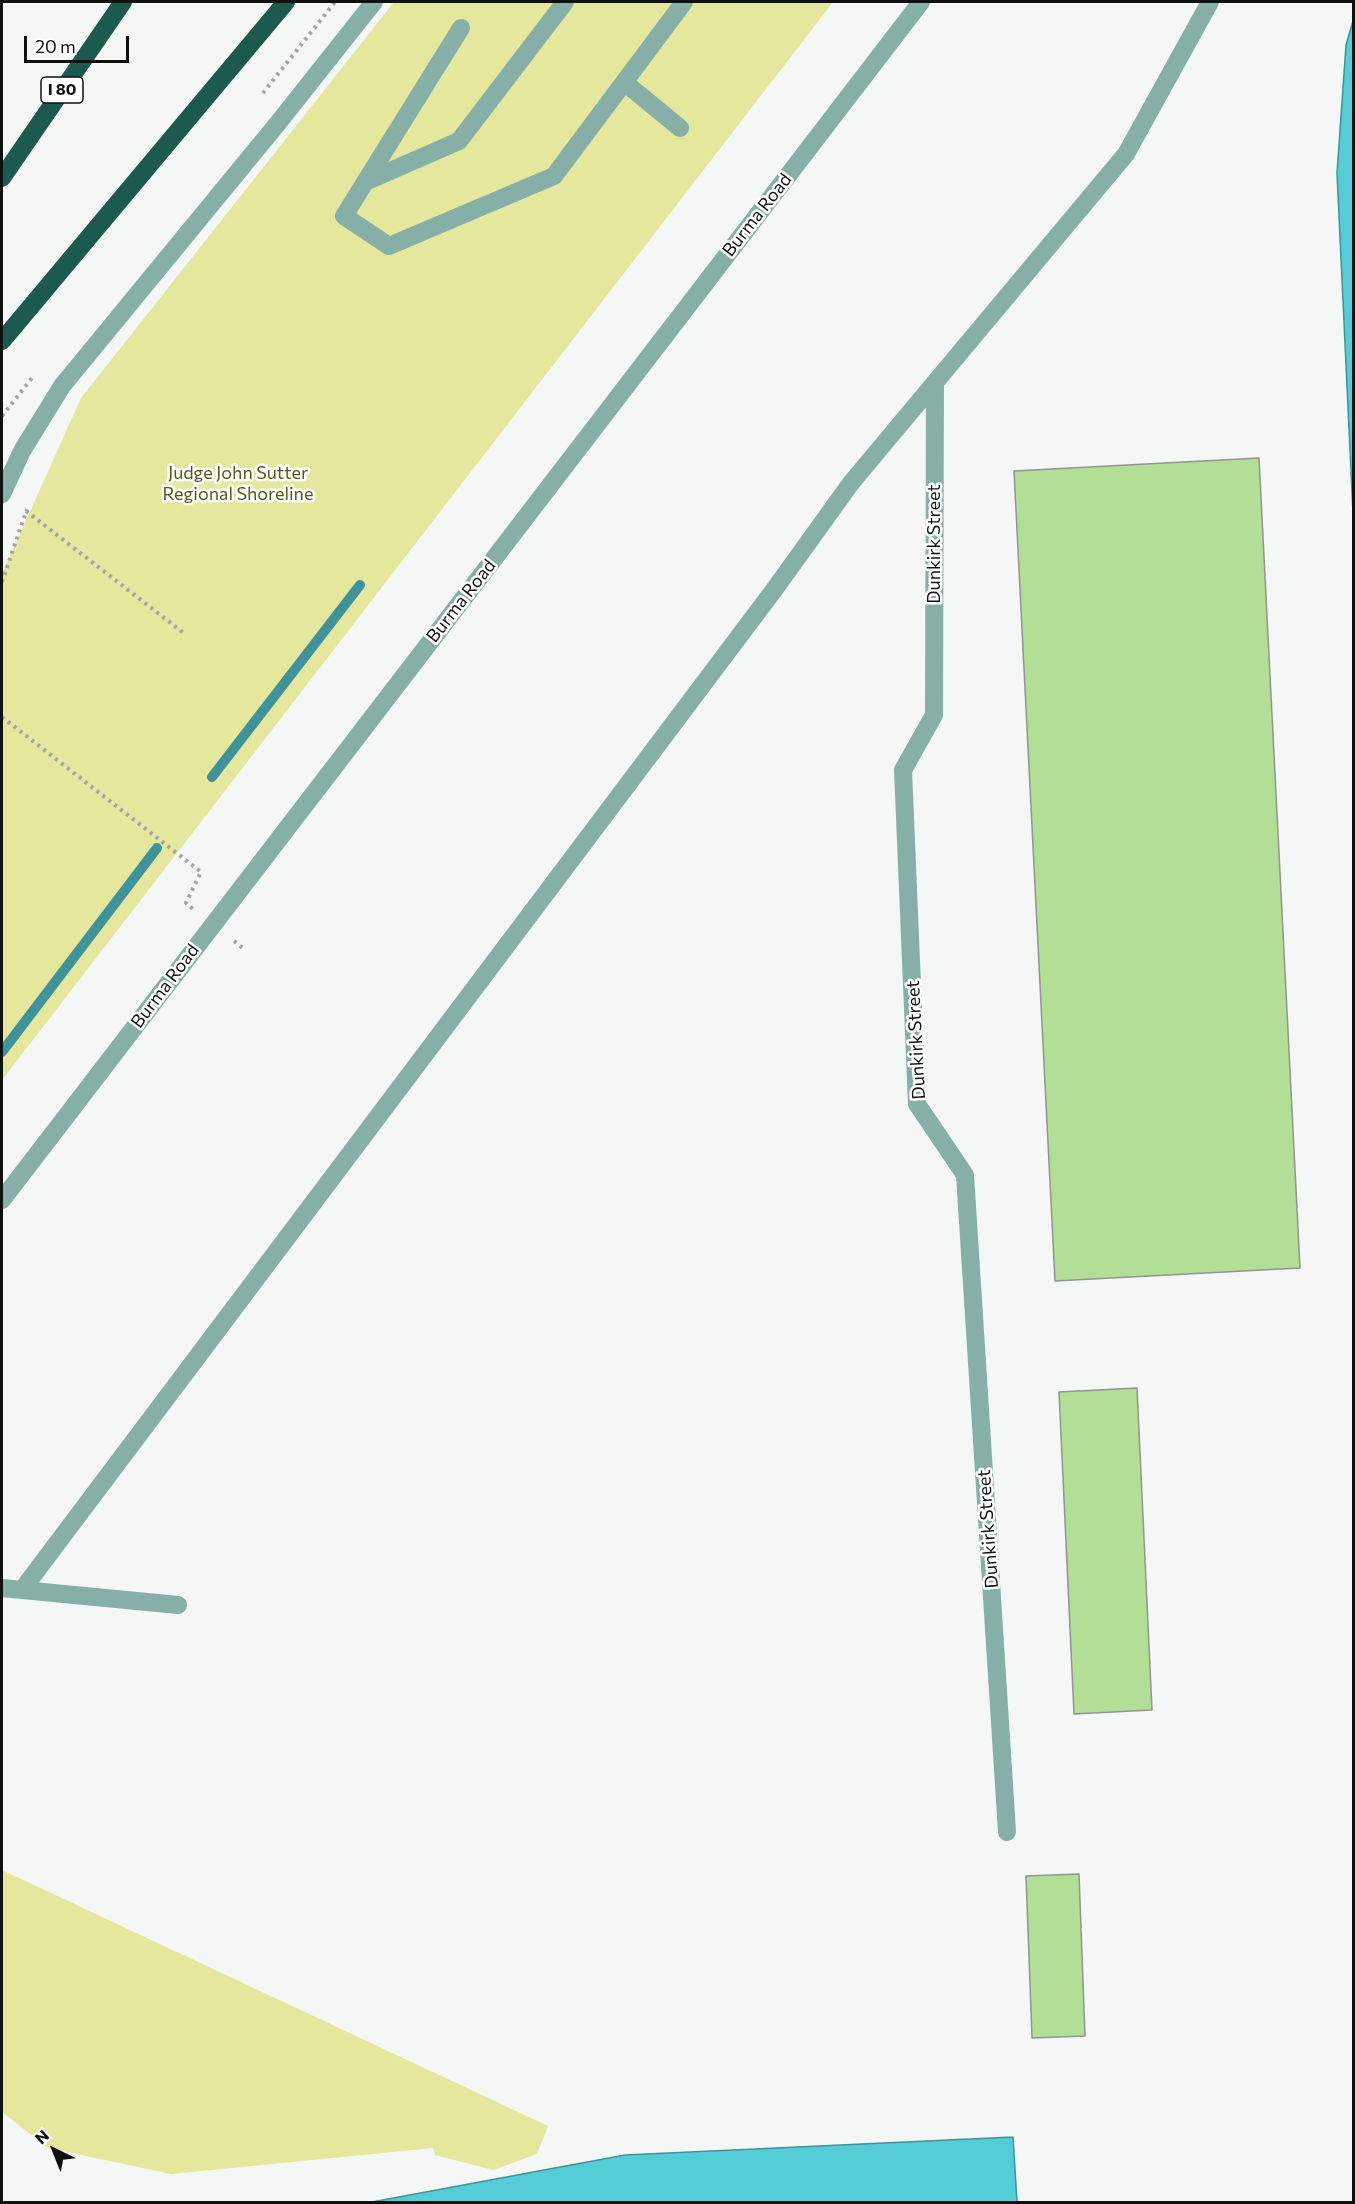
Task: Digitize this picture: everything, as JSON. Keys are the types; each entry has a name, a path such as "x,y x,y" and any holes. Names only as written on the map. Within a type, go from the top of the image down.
{"highway":[{"name":"I 80","path":"2,178 123,2"},
{"path":"2,341 286,2"}],"street":[{"path":"2,494 22,451 62,386 374,2"},
{"path":"366,182 459,141 565,2"},
{"path":"461,28 344,216 388,246 554,176 684,2"},
{"name":"Burma Road","path":"2,1200 921,2"},
{"path":"22,1590 774,590 851,483 1126,154 1210,2"},
{"path":"624,82 680,128"},
{"name":"Dunkirk Street","path":"935,385 934,715 903,770 917,1104 965,1175 1007,1832"},
{"path":"2,1588 178,1605"}],"path":[{"path":"2,582 29,503"},
{"path":"26,511 185,634"},
{"path":"2,717 201,872 186,903 245,950"}],"green space":[{"name":"Judge John Sutter Regional Shoreline","path":"394,2 833,2 2,1080 2,574 81,398"},
{"path":"2,1870 548,2126 537,2154 493,2170 435,2155 433,2148 171,2174 48,2148 2,2112"}],"water":[{"path":"1353,21 1353,514 1337,173 1346,45"},
{"path":"1013,2137 1017,2202 372,2202 625,2155"}],"building":[{"path":"1259,458 1300,1268 1055,1281 1014,471"},
{"path":"1137,1388 1152,1710 1074,1714 1059,1392"},
{"path":"1079,1874 1085,2036 1032,2038 1026,1876"}],"waterway":[{"path":"212,777 360,585"},
{"path":"2,1052 157,848"}]}
